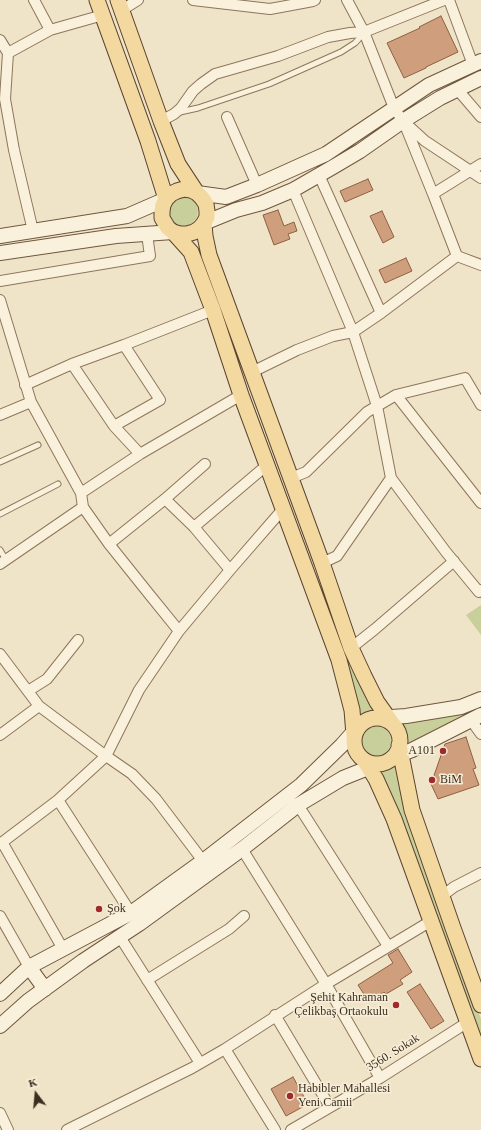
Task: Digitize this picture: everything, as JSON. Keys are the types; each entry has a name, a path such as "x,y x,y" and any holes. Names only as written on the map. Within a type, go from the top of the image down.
{"main road":[{"path":"97,0 148,141 166,199"},
{"path":"120,5 161,121 178,164 206,204 207,217 200,228 187,234 173,232"},
{"path":"197,193 184,189 171,194 163,205 162,218 191,252 213,310 241,394 339,660 352,710 355,731 353,742 355,749 358,755 384,758"},
{"path":"204,223 209,254 322,563 351,648 386,719 397,730 400,737 384,758 376,779 394,819 481,1058"},
{"path":"355,731 362,722 370,719 386,719"},
{"path":"384,758 412,810 481,1004"}],"street":[{"path":"34,0 50,30"},
{"path":"120,5 138,0"},
{"path":"193,0 270,10 315,0"},
{"path":"347,0 364,32 394,108 403,121 457,256 481,265"},
{"path":"161,121 181,108 193,91 215,74 278,56 328,37 364,32 444,0"},
{"path":"197,193 226,197 257,185 326,154 429,85 477,63 449,0"},
{"path":"8,53 50,30 103,15"},
{"path":"0,40 8,53 2,97 33,232"},
{"path":"204,223 236,210 262,203 293,190 360,151 403,121 440,98 481,78"},
{"path":"457,89 481,116"},
{"path":"227,117 257,185"},
{"path":"403,121 425,141 481,178"},
{"path":"433,194 481,164"},
{"path":"319,175 381,313"},
{"path":"293,190 353,332 377,406 391,478 454,561 479,592 481,590"},
{"path":"0,236 127,216 166,199"},
{"path":"0,253 116,236 173,232"},
{"path":"0,281 150,256 147,234"},
{"path":"252,372 297,350 333,336 353,332 457,256"},
{"path":"0,300 31,402 81,493 83,507 109,544 179,631"},
{"path":"25,385 72,364 213,310"},
{"path":"114,426 160,400 124,345"},
{"path":"72,364 114,426 140,454"},
{"path":"291,478 306,472 367,412 396,395 465,378 481,405"},
{"path":"81,493 140,454 241,394"},
{"path":"396,395 481,503"},
{"path":"0,415 31,402"},
{"path":"109,544 165,499 205,464"},
{"path":"194,527 267,465"},
{"path":"322,563 337,556 391,478"},
{"path":"165,499 194,527 230,570"},
{"path":"3,562 83,507"},
{"path":"63,949 1,843 58,800 106,756 139,690 179,631 283,509"},
{"path":"351,648 454,561"},
{"path":"28,691 47,679 78,640"},
{"path":"0,654 39,706 132,774 156,799 203,861"},
{"path":"386,719 461,707 481,700"},
{"path":"0,735 39,706"},
{"path":"0,1026 28,1001 83,961 139,924 242,849 298,805 343,778 476,717 481,734"},
{"path":"0,994 29,967 131,913 203,861 301,785 355,731"},
{"path":"58,800 131,913"},
{"path":"298,805 388,946"},
{"path":"242,849 326,984 380,1078"},
{"path":"442,896 454,887 481,872"},
{"path":"0,916 29,967 45,989"},
{"path":"147,980 229,929 244,916"},
{"path":"67,1130 200,1064 326,984 431,921"},
{"path":"120,937 200,1064"},
{"path":"275,1016 330,1107"},
{"name":"3560. Sokak","path":"291,1130 380,1078 468,1022"},
{"path":"225,1049 275,1130"},
{"path":"0,1113 8,1130"}],"lane":[{"path":"175,113 198,108 269,84 341,52 355,43 364,32"},
{"path":"0,462 38,445"},
{"path":"0,514 58,484"},
{"path":"0,550 3,562"}],"green space":[{"path":"183,196 189,197 197,205 197,217 189,225 183,226 177,225 169,217 168,211 169,205 177,197"},
{"path":"481,605 481,635 466,615"},
{"path":"340,640 348,659 377,712 367,713 358,718 336,641"},
{"path":"481,706 481,712 408,746 402,722 408,723 468,712"},
{"path":"376,726 387,730 391,741 387,752 376,756 365,752 361,741 365,730"},
{"path":"397,764 449,930 481,1019 481,1042 377,771 387,769"}],"building":[{"path":"441,16 458,52 404,78 387,43 420,28 419,27"},
{"path":"368,179 373,190 345,202 340,191"},
{"path":"278,210 284,226 294,222 297,231 288,234 290,239 274,245 263,215"},
{"path":"382,211 394,237 383,243 370,216"},
{"path":"406,258 412,271 385,283 379,270"},
{"path":"466,737 476,768 473,769 479,785 438,799 431,784 445,744"},
{"path":"398,949 412,972 400,980 403,984 386,994 384,992 369,1002 358,985 393,963 388,955"},
{"path":"420,984 444,1021 431,1029 407,992"},
{"name":"Habibler Mahallesi Yeni Camii","path":"293,1077 308,1104 286,1116 271,1089"}],"place":[{"name":"A101","path":"443,751"},
{"name":"BiM","path":"432,780"},
{"name":"Şok","path":"99,909"},
{"name":"Şehit Kahraman Çelikbaş Ortaokulu","path":"396,1005"},
{"name":"Habibler Mahallesi Yeni Camii","path":"290,1096"}]}
